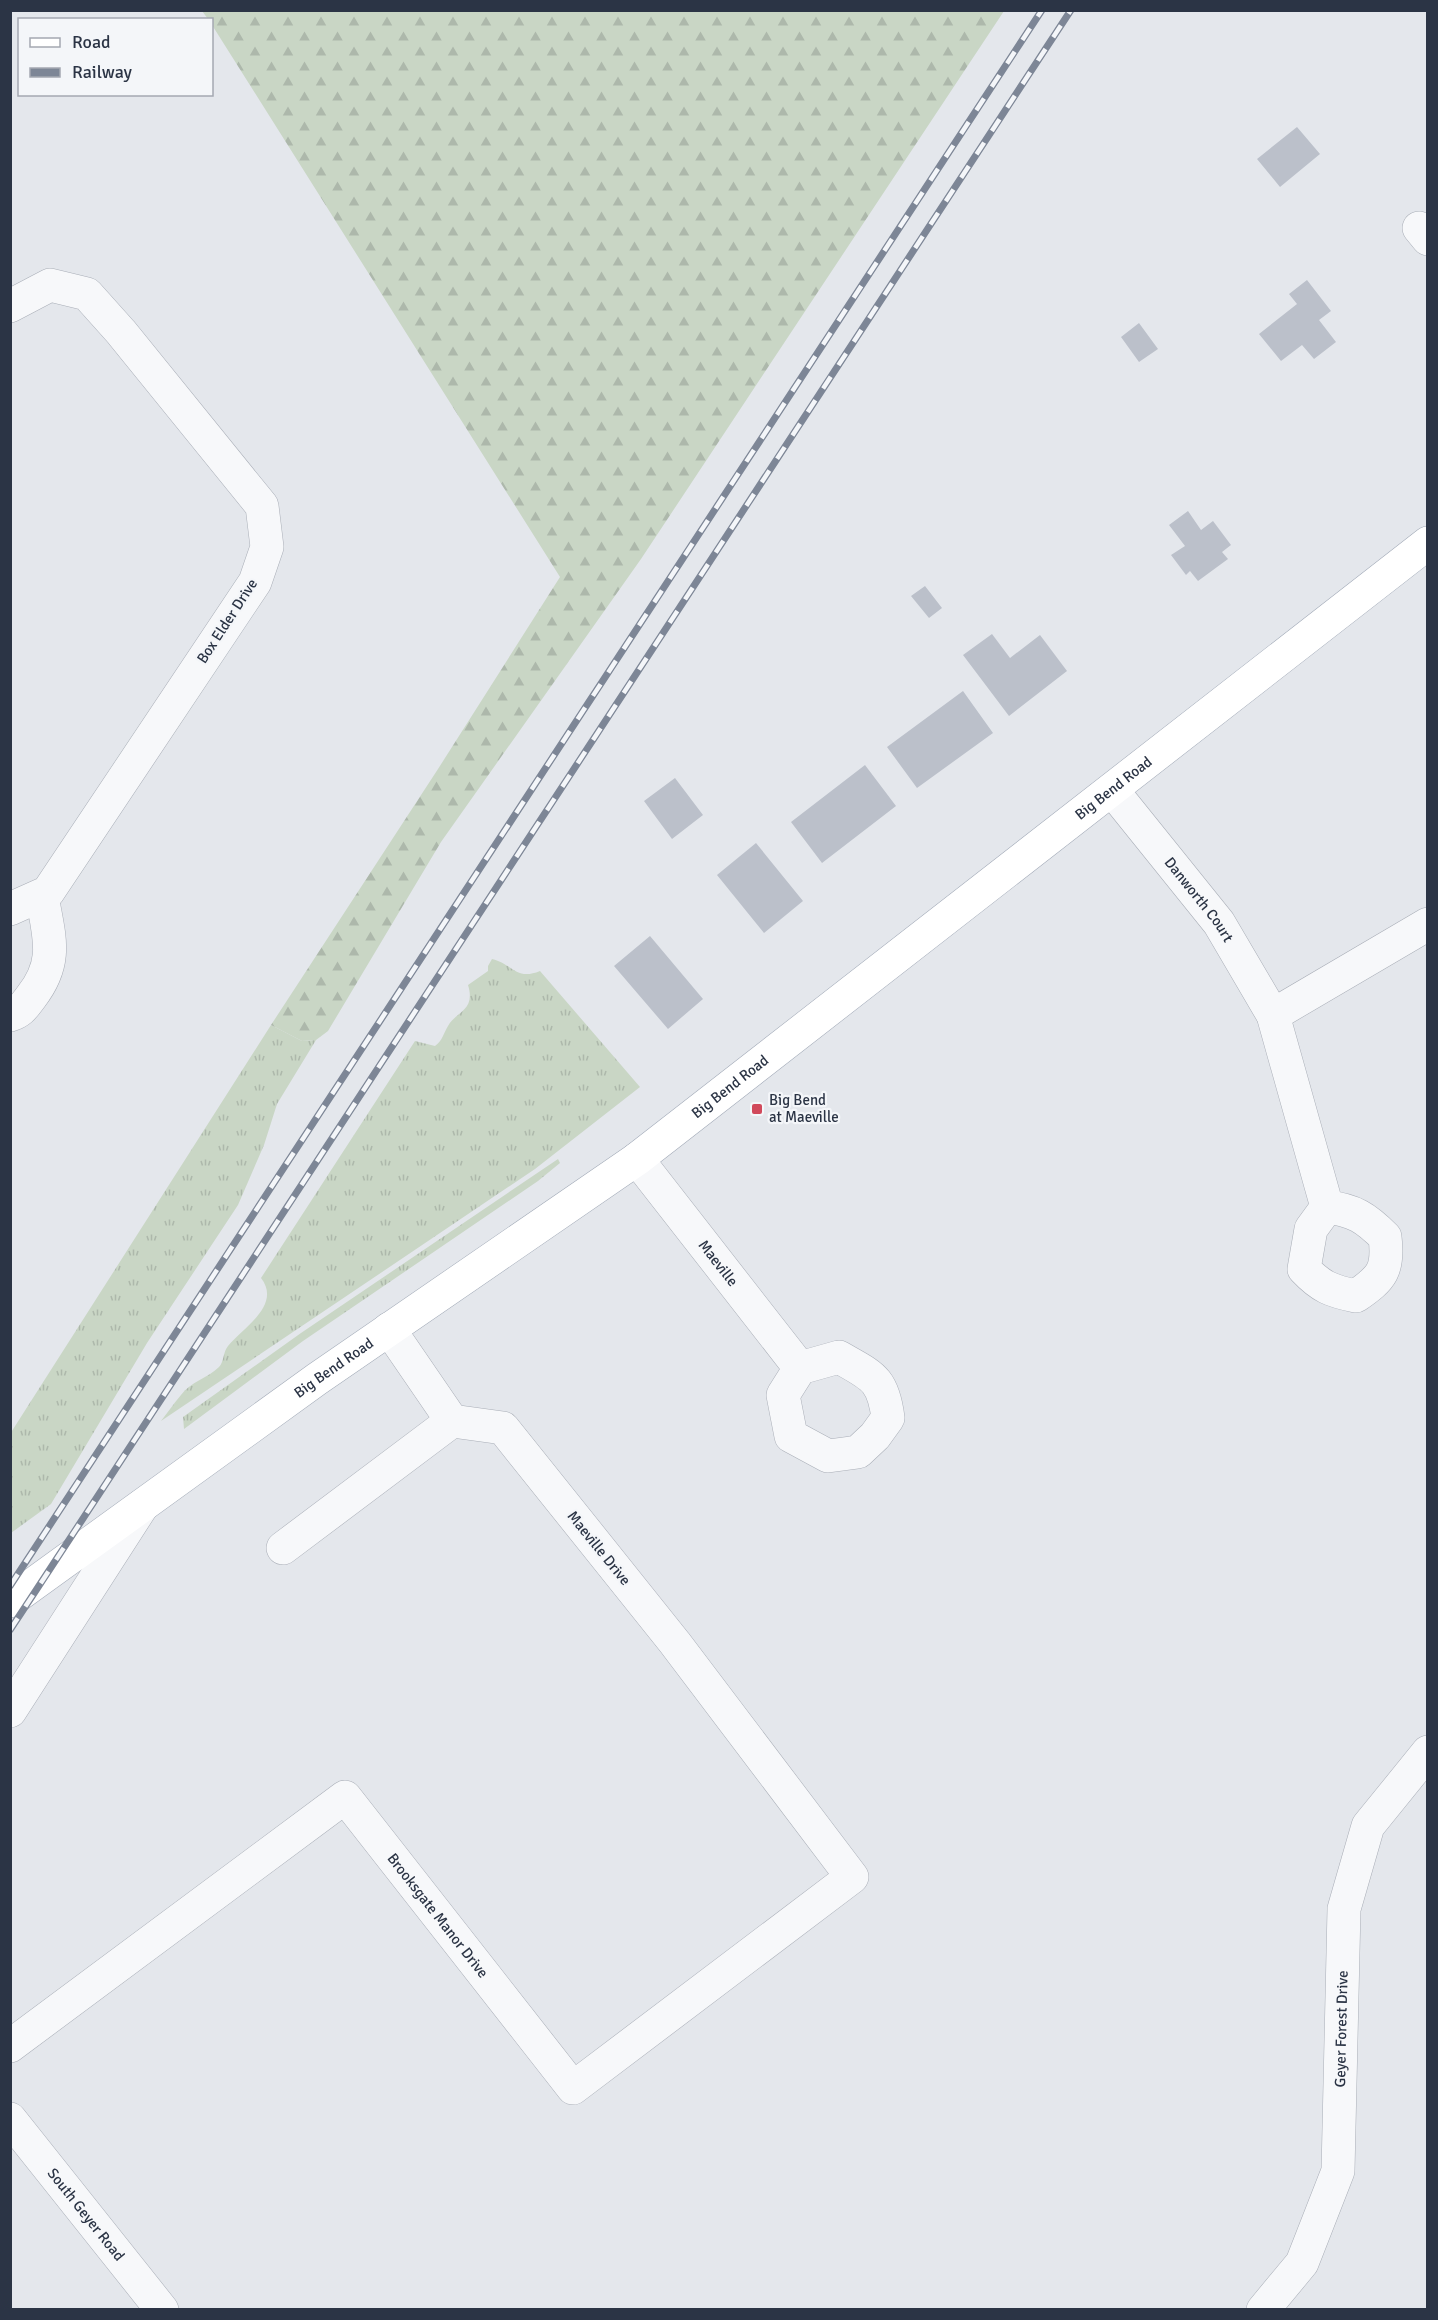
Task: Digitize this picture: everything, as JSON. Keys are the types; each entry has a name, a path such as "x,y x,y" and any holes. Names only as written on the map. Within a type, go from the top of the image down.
{"main road":[{"name":"Big Bend Road","path":"10,1601 389,1329 637,1159 1428,543"}],"street":[{"name":"Box Elder Drive","path":"10,306 50,285 87,294 121,332 262,506 267,547 255,582 48,892 10,909"},
{"name":"Danworth Court","path":"1112,790 1219,923 1274,1015 1327,1207"},
{"path":"10,1015 19,1012 43,981 51,946 42,896"},
{"path":"1274,1015 1428,924"},
{"name":"Maeville","path":"637,1159 800,1368"},
{"path":"283,1548 452,1422 389,1329"},
{"name":"Maeville Drive","path":"452,1422 503,1428 675,1643 852,1877"},
{"path":"10,1711 143,1504"},
{"name":"Geyer Forest Drive","path":"1263,2310 1302,2263 1338,2171 1344,1909 1368,1826 1428,1752"},
{"name":"Brooksgate Manor Drive","path":"10,2046 345,1797 573,2088 852,1877"},
{"name":"South Geyer Road","path":"10,2119 162,2310"}],"green space":[{"path":"202,11 1004,11 641,559 441,842 328,1031 316,1040 302,1041 271,1025 560,577 213,27 213,18 207,18"},
{"path":"492,959 520,973 532,974 540,971 640,1087 535,1169 161,1421 185,1391 219,1367 228,1346 251,1324 264,1307 267,1297 261,1278 415,1041 435,1046 438,1044 451,1021 467,1005 470,994 468,985 488,971"},
{"path":"271,1025 302,1041 316,1040 277,1104 264,1145 238,1205 147,1343 51,1504 11,1533 10,1434"},
{"path":"558,1159 560,1163 538,1181 303,1341 184,1429 183,1417 301,1333"}],"building":[{"path":"1297,127 1320,154 1280,187 1257,159"},
{"path":"1307,280 1331,311 1319,320 1336,342 1314,359 1302,345 1281,361 1259,334 1297,304 1289,294"},
{"path":"1139,323 1158,349 1139,362 1121,337"},
{"path":"1188,511 1201,530 1213,521 1231,545 1222,552 1228,559 1198,581 1190,571 1186,575 1171,555 1185,546 1169,525"},
{"path":"925,586 942,608 929,618 911,596"},
{"path":"992,634 1010,658 1040,635 1067,671 1009,716 963,655"},
{"path":"963,691 993,733 917,788 887,747"},
{"path":"865,765 896,806 822,863 791,822"},
{"path":"675,778 703,815 672,839 644,801"},
{"path":"756,843 803,901 764,933 717,875"},
{"path":"650,936 703,999 668,1029 614,966"}],"railway":[{"path":"10,1586 1042,10"},
{"path":"10,1630 1071,10"}],"place":[{"name":"Big Bend at Maeville","path":"757,1109"}]}
